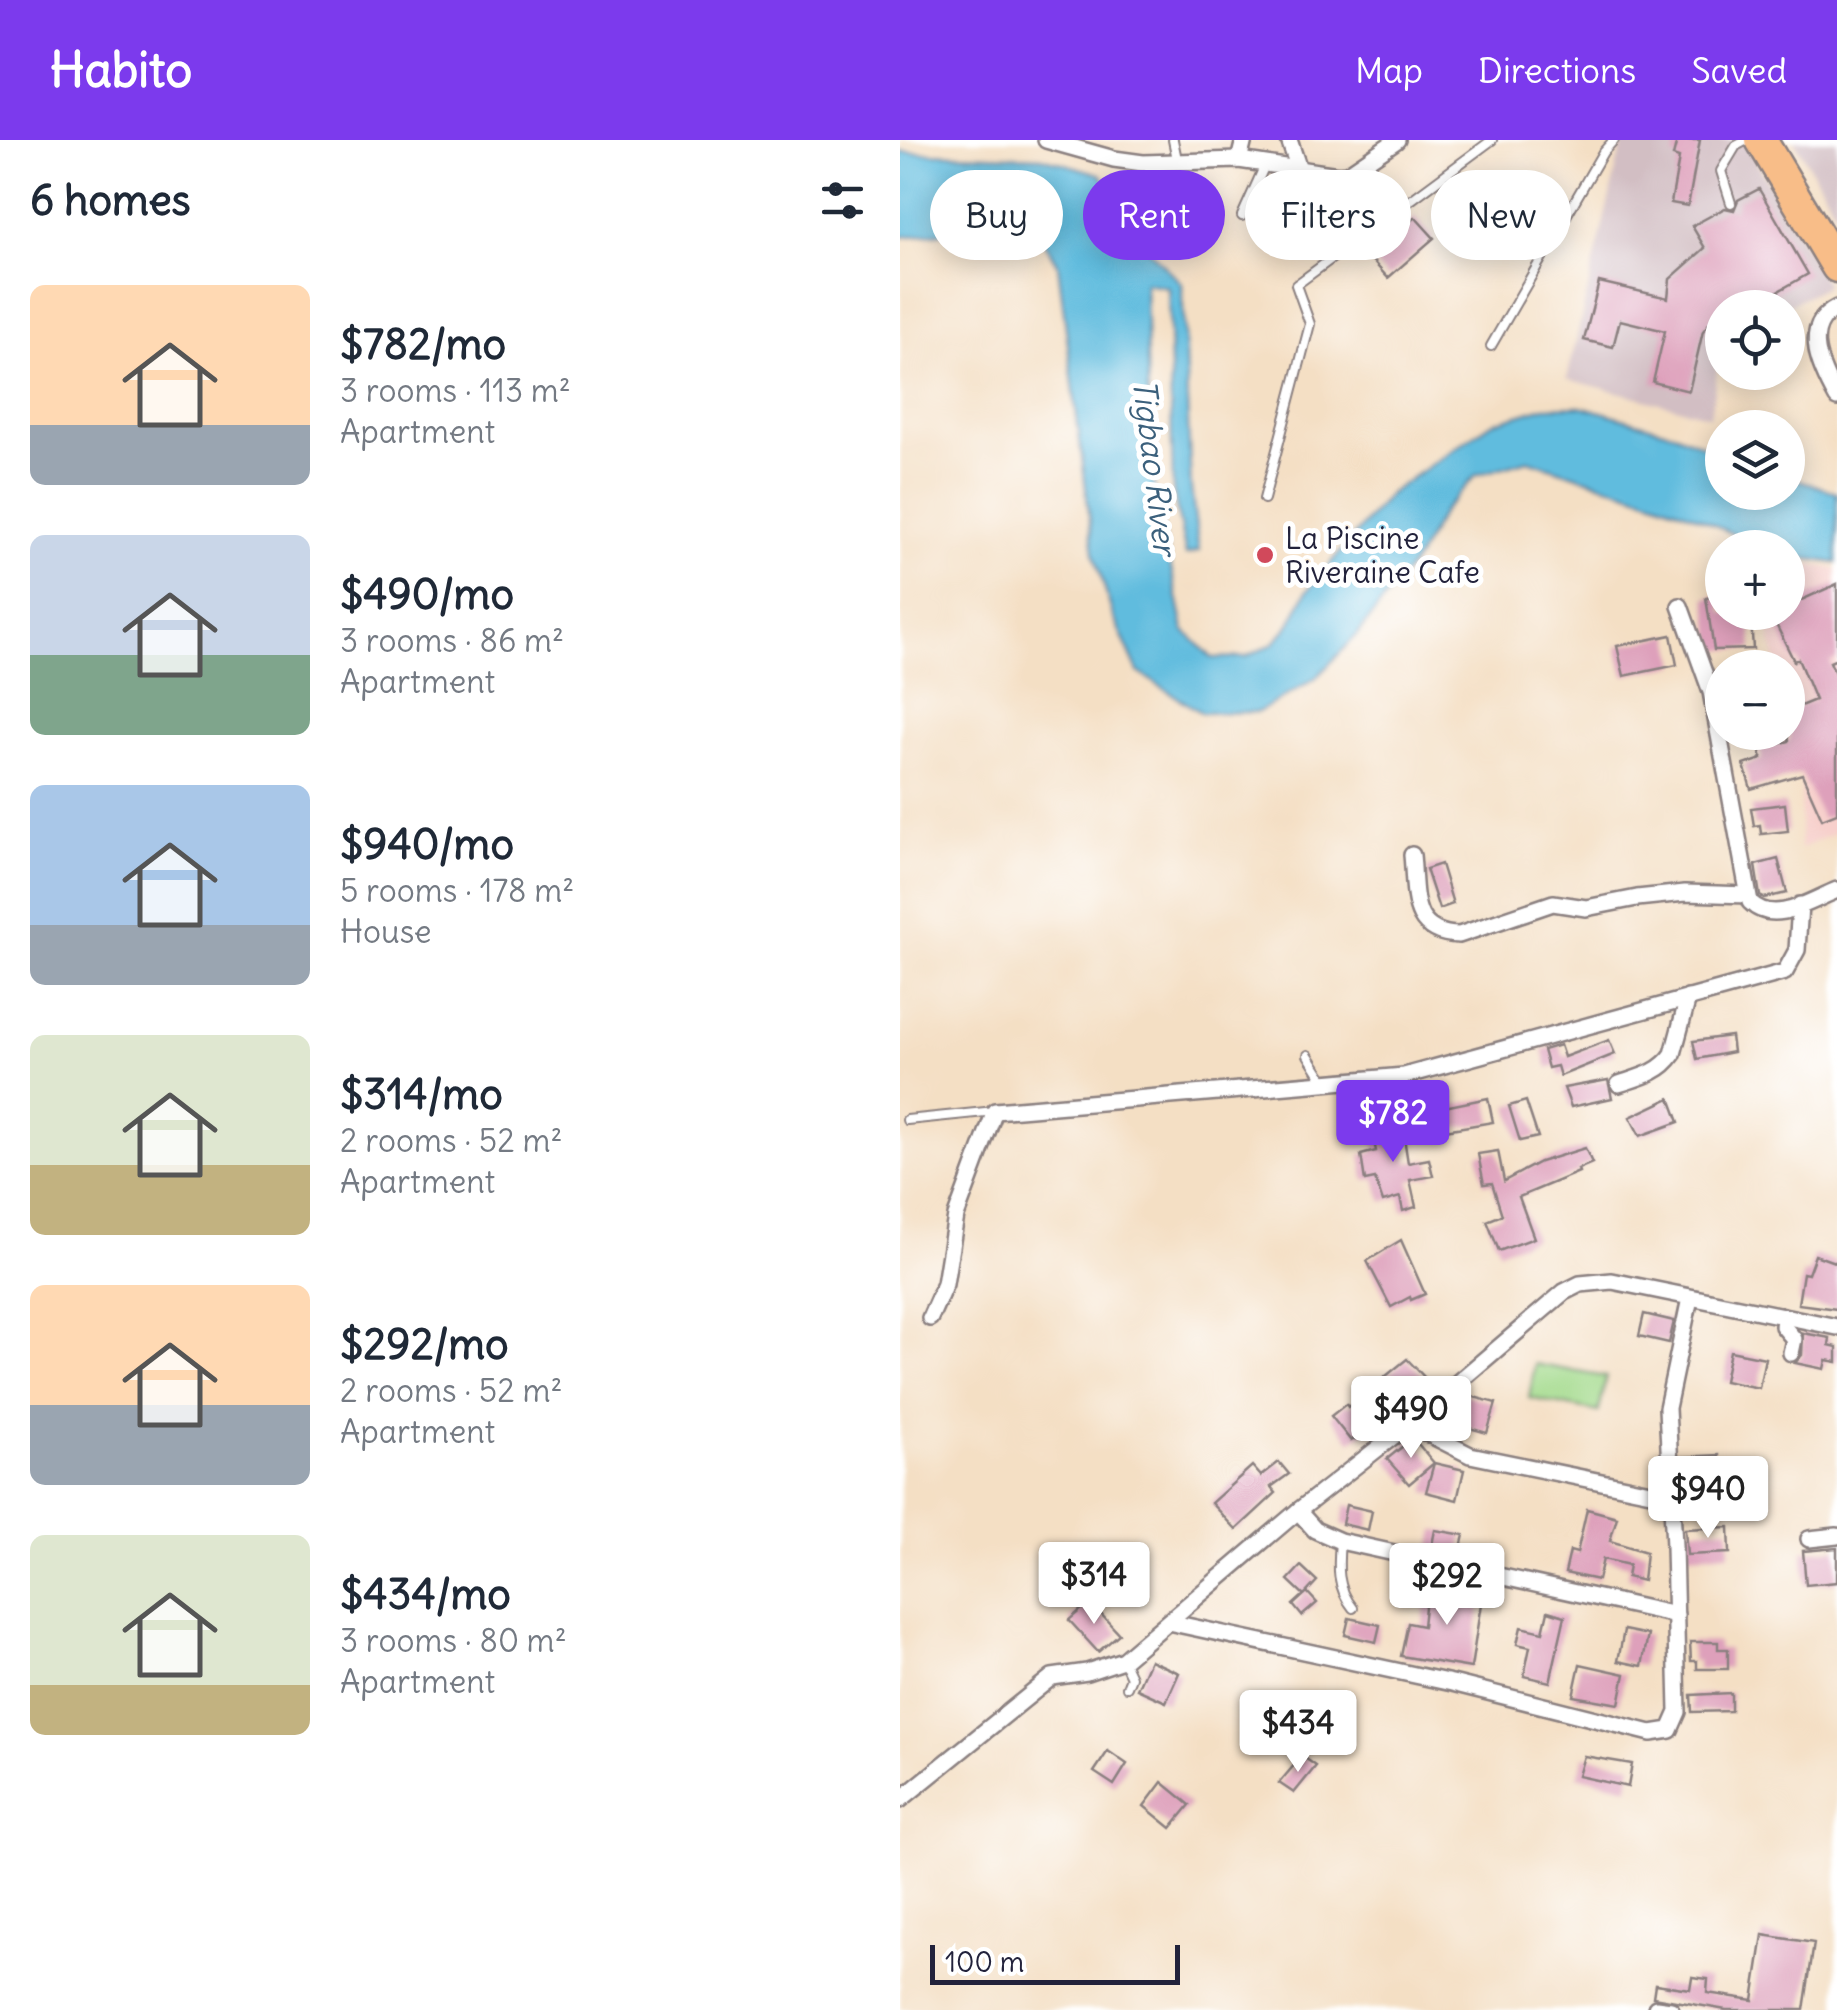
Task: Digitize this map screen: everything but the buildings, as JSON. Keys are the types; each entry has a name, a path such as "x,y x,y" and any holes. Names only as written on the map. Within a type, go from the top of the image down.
{"highway":[{"path":"1760,140 1837,267"}],"street":[{"path":"1046,140 1114,159 1178,164 1239,160 1347,174 1370,148 1397,140"},
{"path":"1239,160 1244,140"},
{"path":"1290,140 1299,169"},
{"path":"1836,398 1824,376 1815,341 1828,313 1837,308"},
{"path":"1680,606 1711,692 1748,895 1758,909 1768,913 1837,890"},
{"path":"1412,855 1421,917 1429,930 1445,935 1459,935 1553,903 1586,908 1685,893 1748,895"},
{"path":"930,1318 945,1284 956,1216 996,1111 1404,1076 1789,969 1800,935 1800,905"},
{"path":"1619,1084 1651,1074 1668,1062 1688,998"},
{"path":"900,1800 1052,1676 1087,1672 1123,1660 1298,1510 1409,1424 1552,1302 1580,1284 1612,1281 1837,1327"},
{"path":"1168,1622 1452,1684 1651,1734 1670,1730 1678,1712 1667,1408 1690,1298"},
{"path":"1785,1317 1783,1326 1794,1341 1791,1352"},
{"path":"1409,1424 1470,1455 1670,1496"},
{"path":"1298,1510 1314,1530 1340,1541 1676,1615"},
{"path":"1809,1539 1837,1536"}],"lane":[{"path":"1173,140 1178,164"},
{"path":"1264,499 1310,324 1296,286 1492,140"},
{"path":"1491,346 1603,152 1614,140"},
{"path":"1730,203 1721,171 1736,146 1747,140"},
{"path":"1242,216 1265,165"},
{"path":"1308,1055 1326,1082"},
{"path":"907,1120 996,1111"},
{"path":"1340,1541 1338,1568 1342,1594 1352,1608"},
{"path":"1123,1660 1131,1677 1126,1688"}],"shaded area":[{"path":"1626,140 1744,140 1827,285 1805,297 1805,290 1705,290 1705,390 1714,390 1711,410 1705,410 1705,415 1567,379"},
{"path":"1794,140 1837,140 1837,214"},
{"path":"1805,564 1837,569 1837,832 1800,849 1801,783 1794,750 1805,750 1805,650 1773,650 1769,630 1805,630"}],"green space":[{"path":"1535,1364 1606,1377 1599,1412 1529,1398"}],"water":[{"path":"900,152 1042,157 1086,170 1083,170 1083,260 1159,260 1182,284 1191,488 1199,551 1186,555 1173,491 1168,287 1145,283 1150,468 1184,630 1212,658 1246,657 1273,644 1290,624 1307,591 1390,493 1492,423 1544,407 1581,406 1705,446 1705,510 1805,510 1805,482 1837,493 1837,563 1805,558 1805,530 1725,530 1660,502 1528,460 1476,475 1443,511 1418,556 1357,635 1315,679 1258,712 1202,713 1138,672 1113,616 1094,553 1055,260 1063,260 1063,170 930,170 930,234 900,237"}],"place":[{"name":"La Piscine Riveraine Cafe","path":"1265,555"}],"water label":[{"name":"Tigbao River","path":"1155,467"}]}
